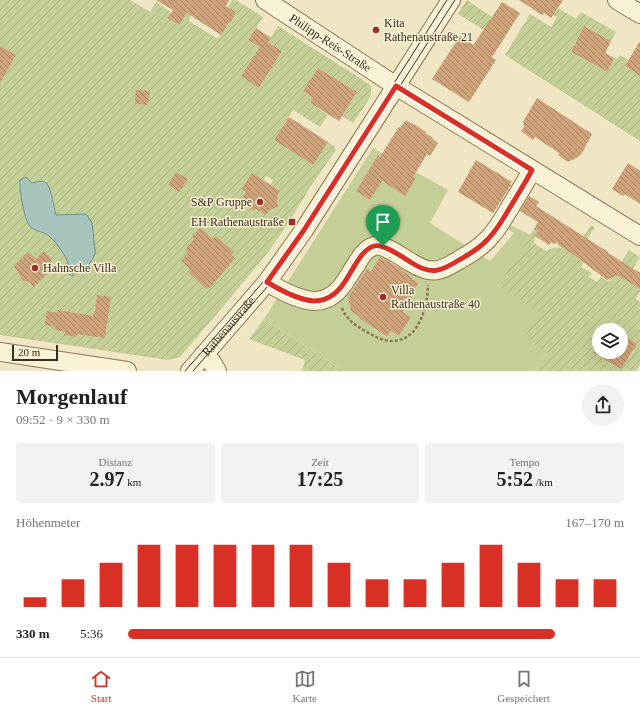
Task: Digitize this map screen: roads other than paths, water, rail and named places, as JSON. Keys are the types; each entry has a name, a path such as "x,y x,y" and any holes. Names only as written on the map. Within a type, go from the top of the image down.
{"street":[{"name":"Philipp-Reis-Straße","path":"265,0 396,86 640,236"},
{"name":"Rathenaustraße","path":"190,371 267,282 304,230 451,0"},
{"path":"617,0 640,14"},
{"path":"267,282 287,293 304,299 316,301 326,298 335,294 342,286 362,254 369,248 376,245 383,246 426,271 435,271 454,264 476,250 489,238 501,222 532,170"},
{"path":"0,352 127,371"},
{"path":"204,354 217,371"}],"water":[{"path":"26,177 32,183 42,181 47,184 51,192 56,215 85,214 92,223 95,254 85,268 73,271 73,276 67,273 67,260 55,242 44,233 32,229 27,221 20,190 20,180"}],"tram line":[{"path":"185,371 264,281 301,229 447,0"},
{"path":"193,371 268,286 306,233 455,0"}],"place":[{"name":"Kita Rathenaustraße 21","path":"376,30"},
{"name":"S&P Gruppe","path":"260,202"},
{"name":"EH Rathenaustraße","path":"292,222"},
{"name":"Hahnsche Villa","path":"35,268"},
{"name":"Villa Rathenaustraße 40","path":"383,297"}]}
